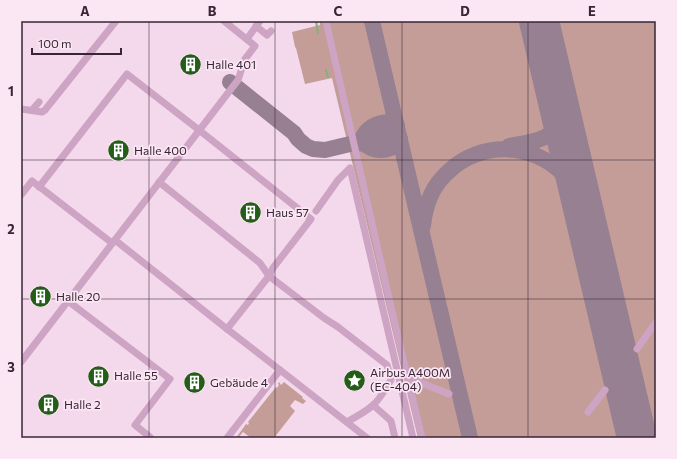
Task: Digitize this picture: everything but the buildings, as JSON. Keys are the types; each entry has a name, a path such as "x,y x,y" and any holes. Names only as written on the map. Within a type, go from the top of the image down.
{"lane":[{"path":"21,109 42,112 45,110 116,21"},
{"path":"21,362 238,80 245,59 255,46 224,21"},
{"path":"326,21 422,438"},
{"path":"246,39 258,24 267,35 271,31"},
{"path":"39,187 127,74 311,219 273,268 270,276 227,329"},
{"path":"32,110 39,102"},
{"path":"316,211 338,180 350,168 413,438"},
{"path":"21,195 32,181 227,329 367,438"},
{"path":"159,182 260,263 270,276 387,365 391,380 382,394 366,411 347,422"},
{"path":"68,301 170,379 135,425 150,437"},
{"path":"636,349 656,322"},
{"path":"227,438 280,370"},
{"path":"409,378 449,394"},
{"path":"588,412 605,390"},
{"path":"373,405 391,421 395,438"}],"shaded area":[{"path":"320,21 656,21 656,438 418,438 332,78 305,84 295,47 292,32 320,25"},
{"path":"279,382 281,385 284,382 306,401 303,404 295,400 290,406 295,411 274,438 251,438 243,432 238,438 236,438 246,424 248,425 248,422 276,387 277,388"}],"waterway":[{"path":"316,21 318,33"},
{"path":"326,70 328,77"}],"taxiway":[{"path":"372,21 470,438"},
{"path":"230,82 294,133 306,146 313,149 325,150 388,135 395,129 396,124"},
{"path":"509,146 537,140 550,134 558,123 559,104"},
{"path":"358,143 369,129 380,123 389,122 397,125"},
{"path":"359,143 371,148 383,150 395,146 400,139"},
{"path":"423,226 430,197 442,178 448,172 461,162 475,155 506,149 522,151 551,163 571,184 585,217"}],"runway":[{"path":"539,21 637,438"}],"place":[{"name":"Halle 401","path":"190,65"},
{"name":"Halle 400","path":"119,151"},
{"name":"Haus 57","path":"251,213"},
{"name":"Halle 20","path":"40,297"},
{"name":"Halle 55","path":"98,376"},
{"name":"Airbus A400M (EC-404)","path":"355,380"},
{"name":"Gebäude 4","path":"195,383"},
{"name":"Halle 2","path":"49,405"}]}
